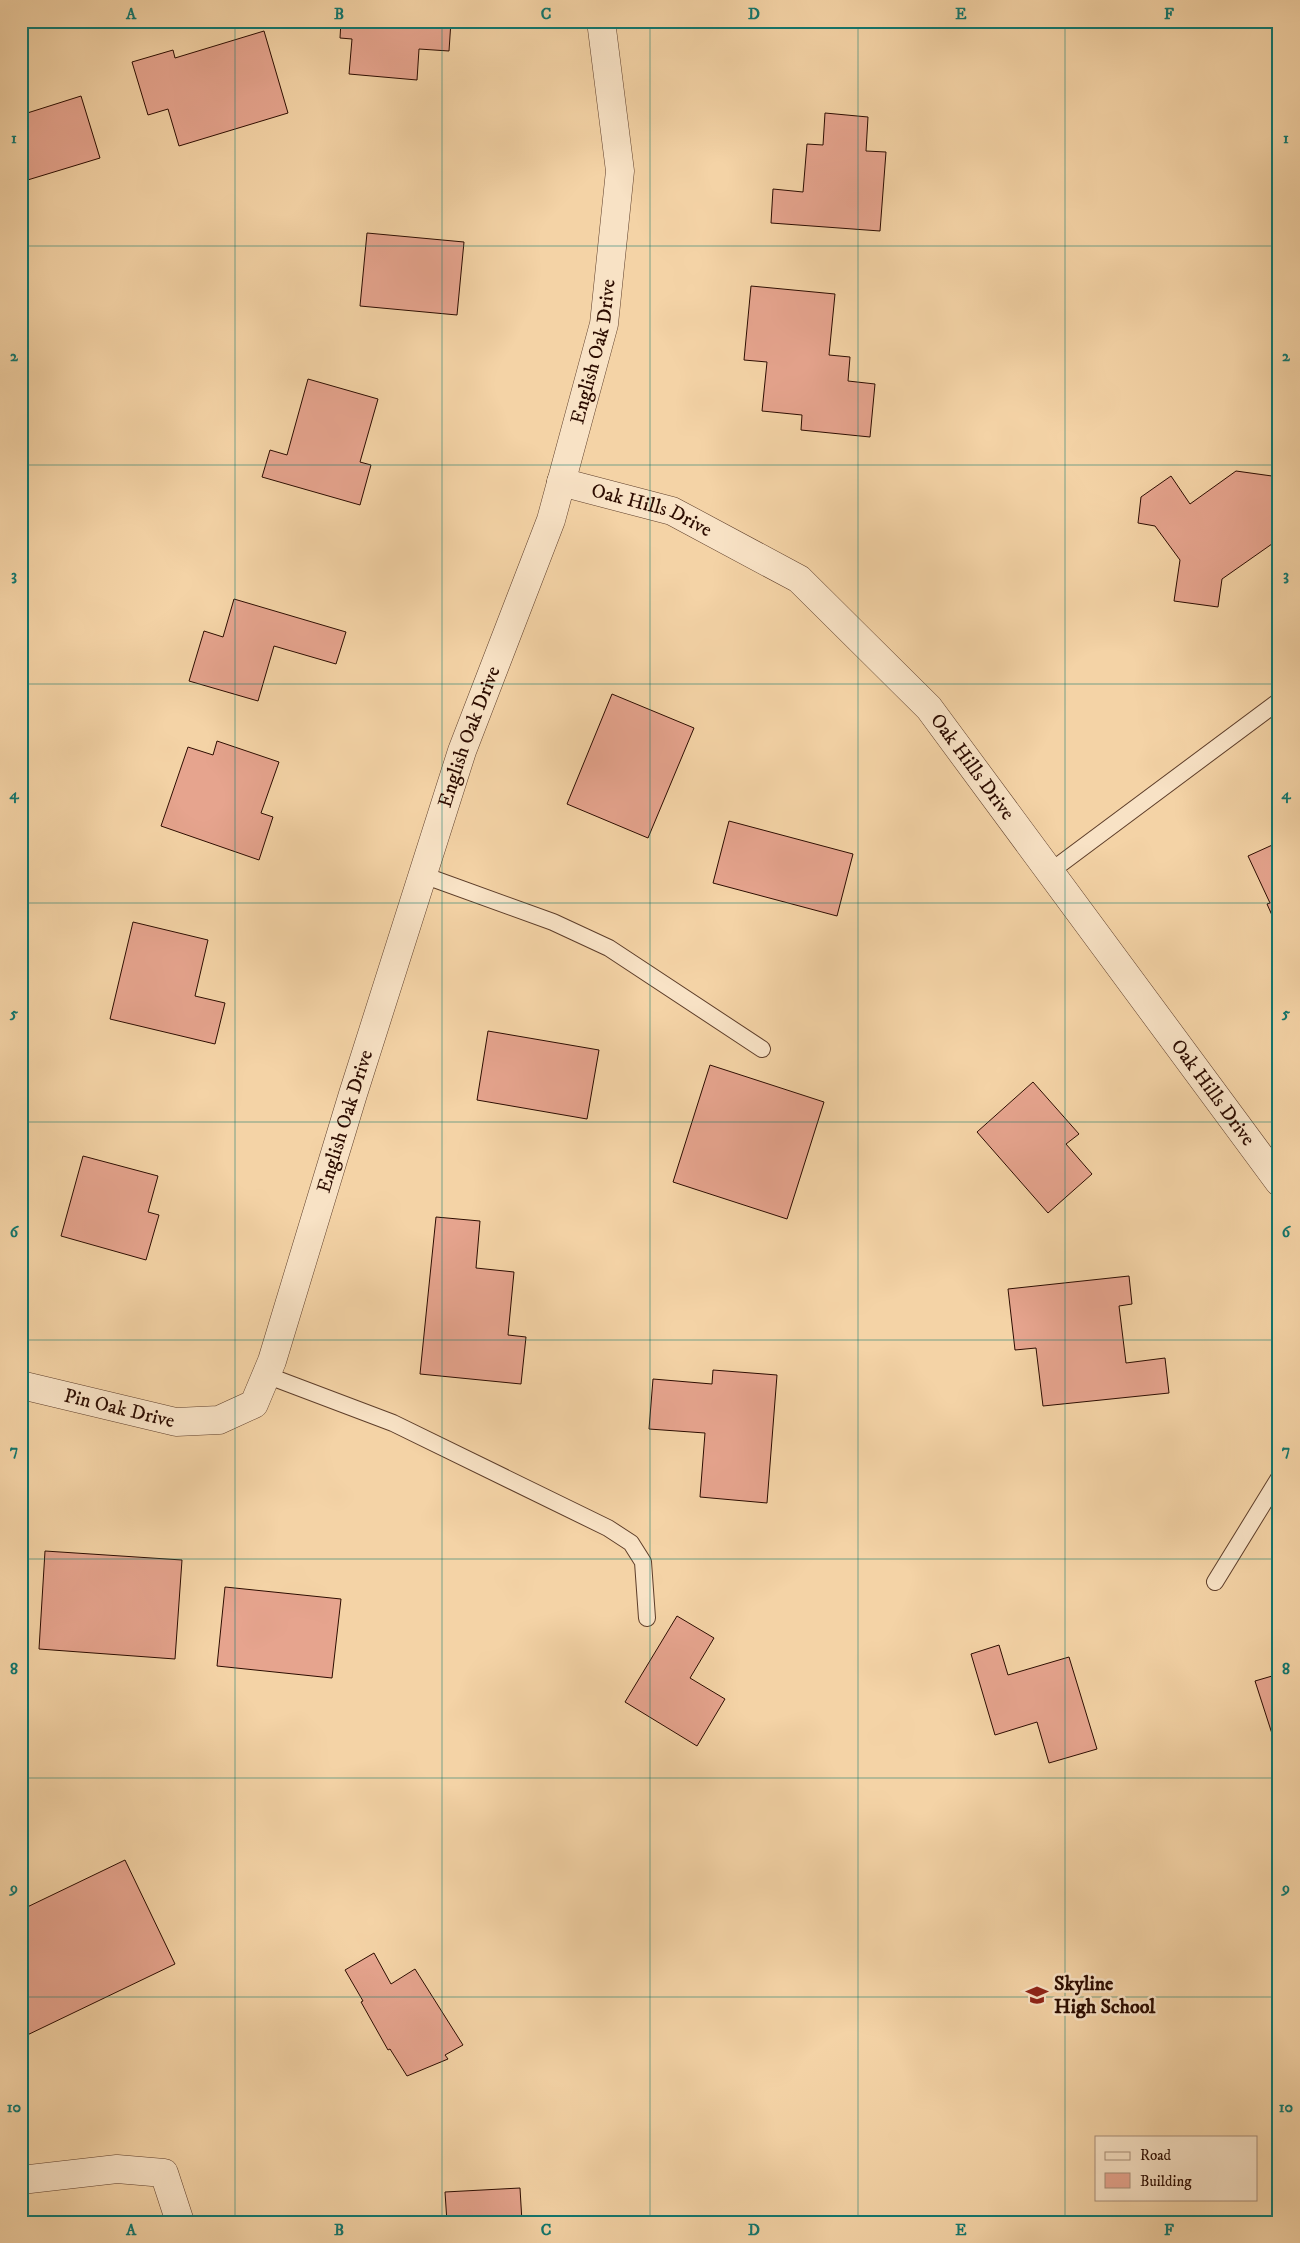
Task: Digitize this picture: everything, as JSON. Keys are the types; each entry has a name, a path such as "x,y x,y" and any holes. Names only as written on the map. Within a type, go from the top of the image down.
{"street":[{"name":"English Oak Drive","path":"219,1420 254,1404 266,1375 462,751 551,520 604,324 620,171 601,21"},
{"name":"Oak Hills Drive","path":"561,482 672,512 799,579 929,708 1279,1182"},
{"name":"Pin Oak Drive","path":"21,1385 176,1422 219,1420"},
{"path":"21,2180 117,2169 164,2173 180,2222"}],"lane":[{"path":"1051,871 1102,831 1279,702"},
{"path":"422,875 553,922 609,948 762,1049"},
{"path":"266,1375 393,1422 608,1528 631,1543 643,1562 647,1618"},
{"path":"1215,1582 1279,1478"}],"building":[{"path":"341,21 451,21 449,51 419,49 417,80 349,74 352,39 340,38"},
{"path":"264,31 288,113 179,146 168,109 148,115 132,62 173,50 175,58"},
{"path":"81,96 100,158 21,182 21,115"},
{"path":"825,113 868,117 866,151 886,152 880,231 771,223 773,189 803,192 807,144 823,145"},
{"path":"367,233 464,242 457,315 360,306"},
{"path":"751,286 835,294 829,355 850,357 848,381 875,384 870,437 801,430 802,415 762,411 767,362 744,360"},
{"path":"308,379 378,399 360,462 371,465 360,505 262,477 270,450 287,455"},
{"path":"1236,471 1279,477 1279,539 1222,579 1218,607 1174,601 1180,560 1155,526 1138,523 1141,497 1171,476 1190,504"},
{"path":"234,599 346,632 336,664 274,646 258,701 189,681 204,631 223,637"},
{"path":"612,694 694,728 648,838 567,804"},
{"path":"217,741 279,762 261,813 273,817 259,860 161,826 188,747 213,755"},
{"path":"729,821 853,854 837,916 713,883"},
{"path":"1279,842 1279,931 1267,904 1270,903 1248,856"},
{"path":"133,922 208,940 195,996 225,1003 215,1044 110,1019"},
{"path":"488,1031 599,1050 587,1119 477,1100"},
{"path":"710,1065 824,1102 787,1219 673,1182"},
{"path":"1033,1082 1079,1134 1066,1144 1092,1174 1048,1213 977,1132"},
{"path":"83,1156 158,1176 148,1212 159,1215 146,1260 61,1236"},
{"path":"436,1217 480,1221 476,1268 514,1272 508,1335 526,1337 521,1384 420,1374"},
{"path":"1129,1276 1132,1304 1119,1306 1126,1363 1165,1358 1169,1393 1043,1406 1036,1348 1015,1350 1008,1289"},
{"path":"713,1370 777,1375 767,1503 700,1497 705,1433 649,1429 653,1379 712,1384"},
{"path":"45,1551 182,1560 175,1659 39,1649"},
{"path":"225,1587 341,1599 332,1678 217,1666"},
{"path":"677,1616 714,1638 690,1678 725,1699 697,1746 625,1702"},
{"path":"999,1645 1008,1675 1069,1657 1097,1749 1049,1763 1037,1722 995,1735 971,1654"},
{"path":"1279,1674 1279,1745 1275,1743 1255,1681"},
{"path":"125,1860 175,1964 21,2038 21,1910"},
{"path":"374,1953 391,1984 415,1969 463,2045 445,2055 448,2059 407,2076 390,2049 388,2050 345,1970"},
{"path":"520,2188 522,2222 447,2222 445,2192"}],"place":[{"name":"Skyline High School","path":"1037,1995"}]}
